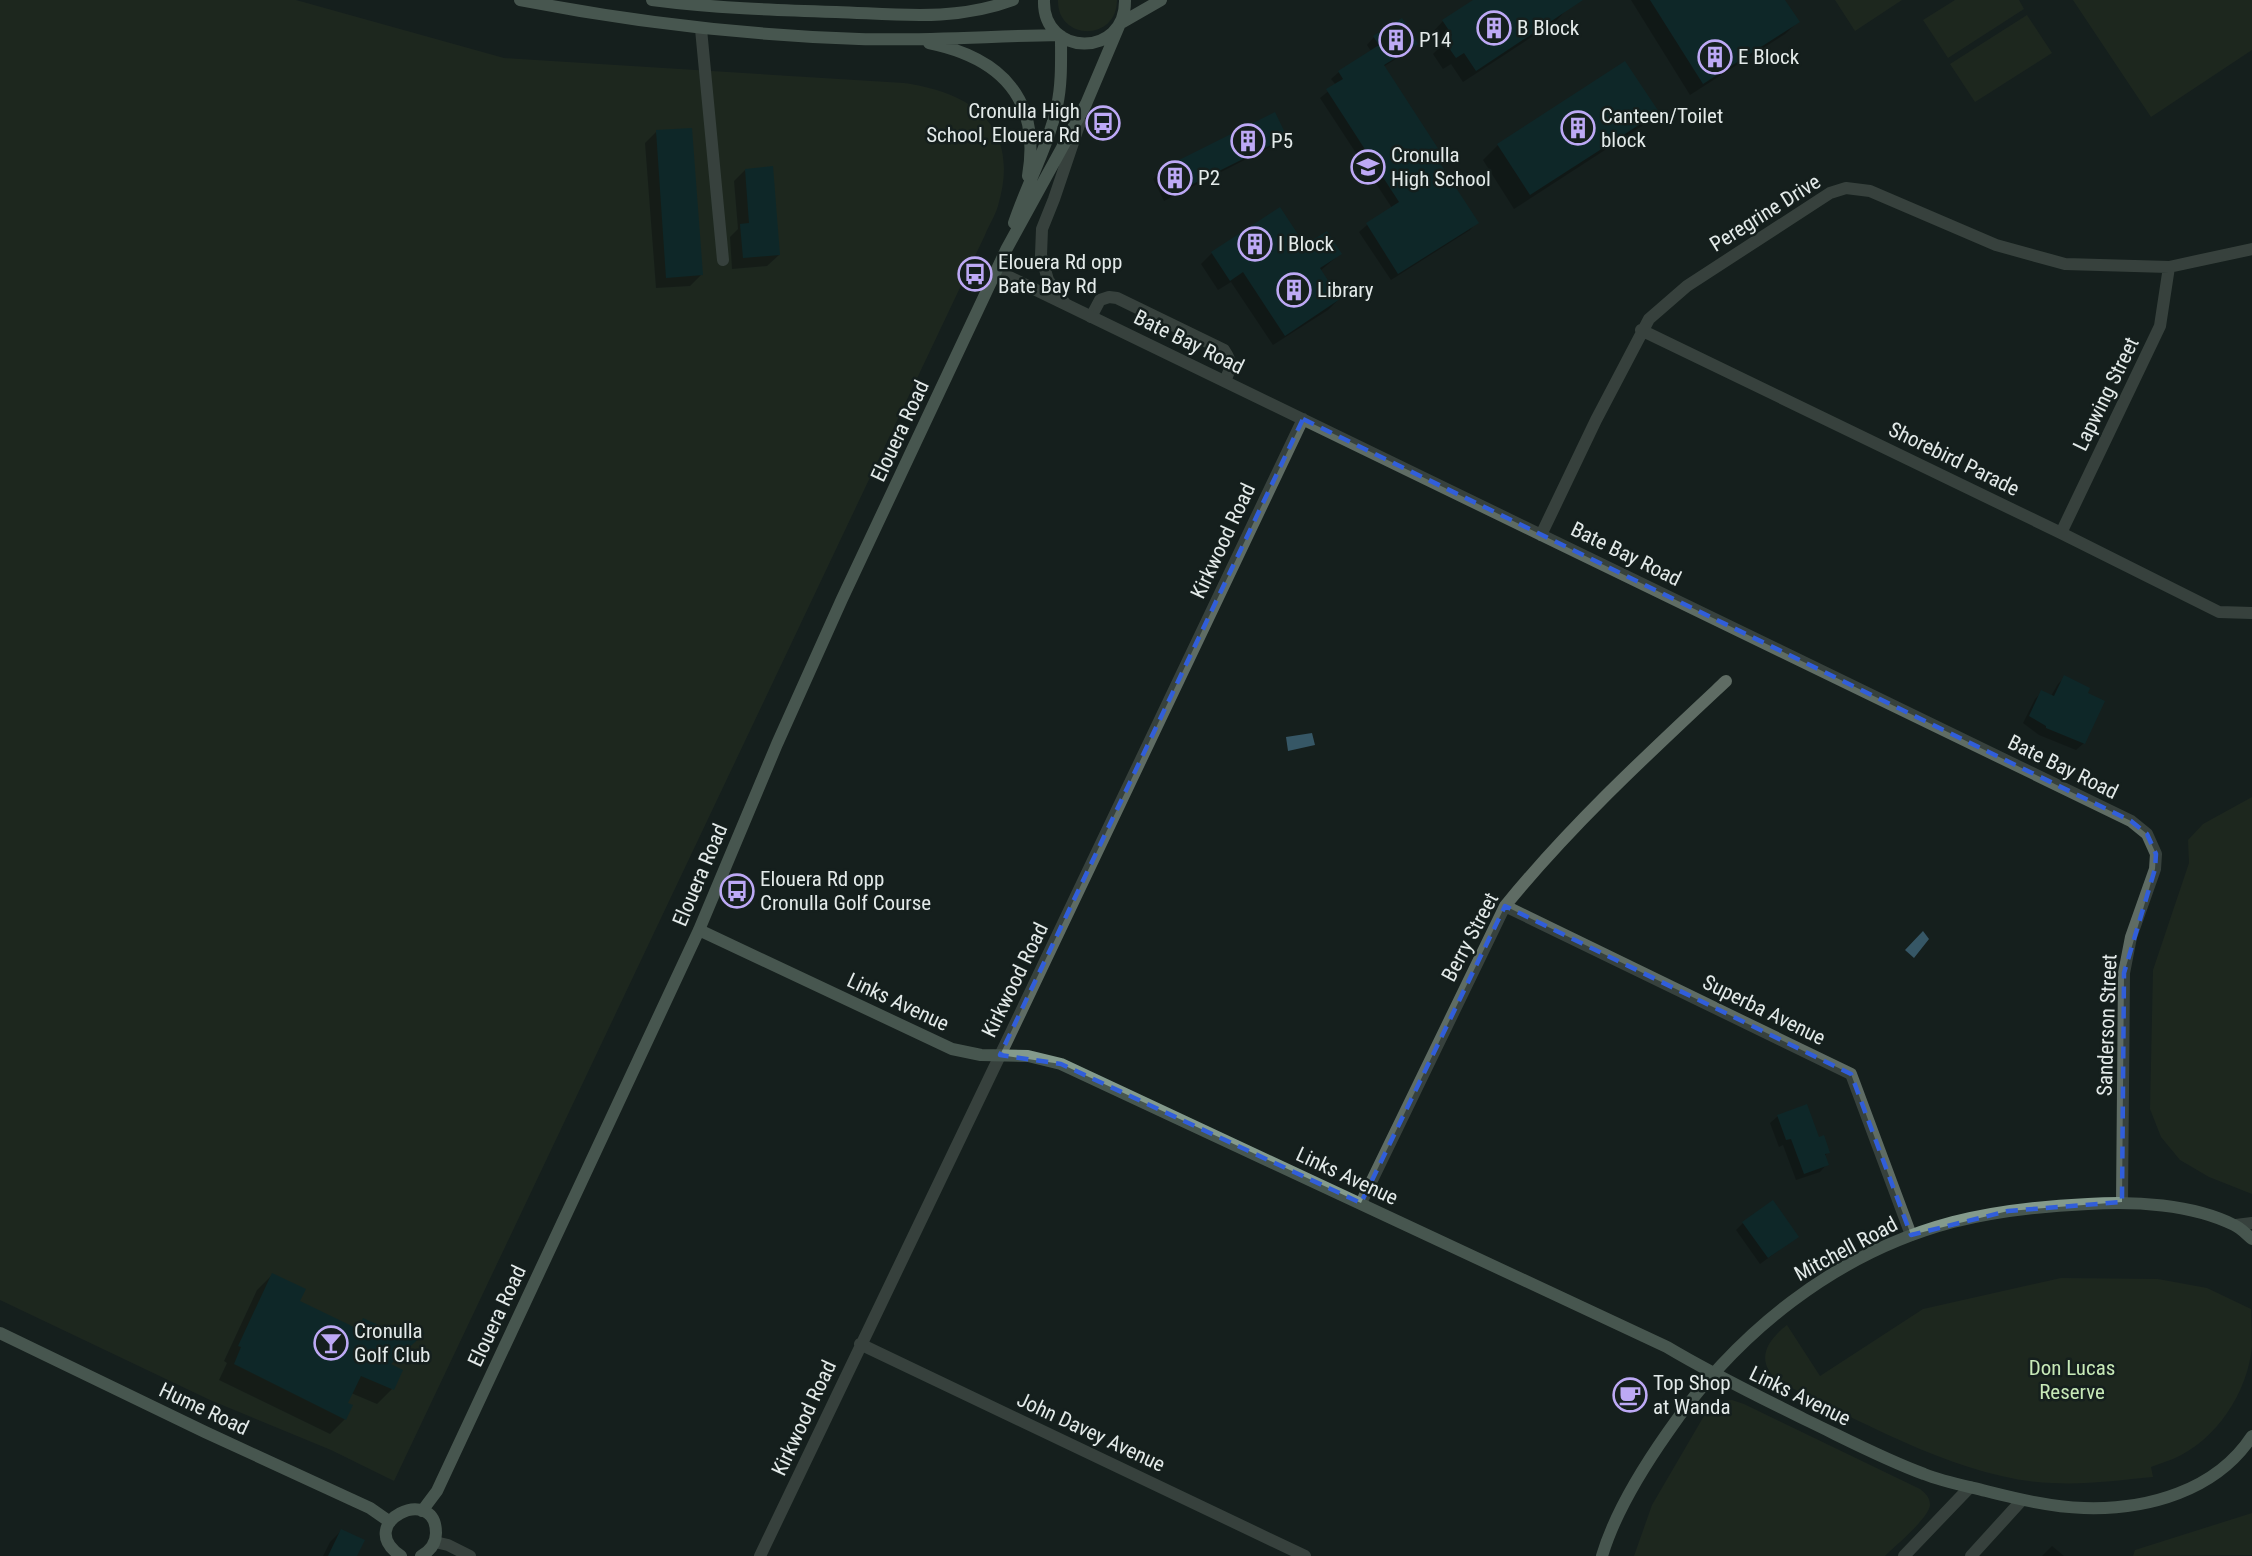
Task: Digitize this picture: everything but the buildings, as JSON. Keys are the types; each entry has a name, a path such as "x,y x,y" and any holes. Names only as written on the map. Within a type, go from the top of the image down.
{"street":[{"path":"520,0 701,29 857,39 913,40 1060,36"},
{"path":"652,0 694,6 915,15 960,15 989,9 1013,0"},
{"path":"1044,0 1046,16 1051,27 1060,36 1072,42 1089,44 1106,38 1120,25 1161,0"},
{"name":"Elouera Road","path":"422,1511 437,1491 699,930 777,744 842,599 1006,250 1086,104 1120,25 1125,10 1125,0"},
{"path":"701,29 723,260"},
{"name":"Elouera Road","path":"1006,250 1025,190 1045,145 1058,103 1060,36"},
{"path":"913,40 964,53 985,63 1015,92 1025,111 1030,136 1030,161 1025,190"},
{"name":"Bate Bay Road","path":"1065,304 1048,280 1041,255 1042,229 1086,104"},
{"name":"Peregrine Drive","path":"1541,535 1641,330 1649,319 1687,286 1830,193 1846,188 1870,191 1996,245 2065,264 2169,267 2252,249"},
{"name":"Lapwing Street","path":"2061,533 2160,326 2169,267"},
{"name":"Bate Bay Road","path":"997,271 2131,821 2147,834 2156,854"},
{"path":"1091,317 1100,300 1109,297 1117,298 1224,350 1231,359 1232,367 1225,381"},
{"name":"Shorebird Parade","path":"1641,330 2219,612 2252,613"},
{"name":"Kirkwood Road","path":"760,1556 1302,419"},
{"name":"Berry Street","path":"1361,1203 1505,906 1638,763 1726,681"},
{"name":"Sanderson Street","path":"2122,1202 2124,973 2132,937 2155,869 2156,854"},
{"name":"Superba Avenue","path":"1505,906 1851,1074 1911,1235"},
{"name":"Links Avenue","path":"699,930 952,1049 967,1054 1028,1056 1061,1064 1667,1347 1712,1374 1878,1455 1926,1475 2022,1500 2083,1508 2118,1508 2156,1501 2193,1488 2220,1470 2252,1436"},
{"name":"Mitchell Road","path":"1602,1556 1626,1502 1652,1455 1712,1374 1746,1338 1786,1305 1865,1255 1911,1235 1953,1222 2008,1211 2122,1202 2207,1215 2236,1226 2252,1239"},
{"path":"2236,1226 2252,1223"},
{"name":"Hume Road","path":"0,1333 205,1432 370,1508 390,1522"},
{"name":"John Davey Avenue","path":"860,1344 1305,1556"},
{"path":"1904,1556 1970,1487"},
{"path":"1971,1556 2022,1500"},
{"path":"401,1556 394,1552 387,1538 390,1522 400,1511 408,1509 422,1511 433,1521 436,1528 435,1542 431,1549 421,1556"},
{"path":"435,1542 448,1545 470,1556"}],"highlighted area":[{"path":"1303,419 2131,821 2147,834 2156,854 2155,869 2124,973 2122,1202 2008,1211 1911,1235 1851,1074 1505,906 1361,1203 1061,1064 1000,1055"}],"green space":[{"path":"0,0 296,0 504,58 904,83 952,95 971,106 986,119 997,135 1003,155 1003,179 994,217 394,1481 331,1450 210,1400 0,1300"},
{"path":"1058,0 1117,0 1114,14 1108,23 1098,29 1087,31 1076,29 1067,23 1060,13"},
{"path":"1835,0 1902,0 1855,31"},
{"path":"1955,0 2019,0 2024,9 1948,58 1923,20"},
{"path":"2073,0 2252,0 2252,50 2151,117"},
{"path":"2027,15 2052,53 1975,102 1950,64"},
{"path":"2252,797 2252,1194 2209,1177 2180,1160 2161,1137 2150,1109 2153,970 2189,863 2188,840 2203,824"},
{"name":"Don Lucas Reserve","path":"2061,1278 2158,1279 2207,1288 2251,1309 2252,1346 2244,1381 2237,1397 2216,1427 2203,1440 2189,1451 2151,1467 2153,1477 2103,1482 2052,1483 2018,1479 1983,1471 1947,1460 1877,1430 1779,1382 1767,1367 1765,1360 1768,1345 1787,1325 1820,1376 1923,1309"},
{"path":"1732,1400 1920,1489 1929,1500 1928,1511 1885,1556 1634,1556 1652,1505 1708,1409 1723,1401"},
{"path":"2252,1513 2252,1555 2133,1556 2135,1550"}],"water":[{"path":"1312,733 1315,745 1288,751 1286,737"},
{"path":"1923,931 1929,939 1914,958 1905,950"}],"place":[{"name":"B Block","path":"1494,28"},
{"name":"P14","path":"1396,40"},
{"name":"E Block","path":"1715,57"},
{"name":"Cronulla High School, Elouera Rd","path":"1103,123"},
{"name":"Canteen/Toilet block","path":"1578,128"},
{"name":"P5","path":"1248,141"},
{"name":"Cronulla High School","path":"1368,167"},
{"name":"P2","path":"1175,178"},
{"name":"I Block","path":"1255,244"},
{"name":"Elouera Rd opp Bate Bay Rd","path":"975,274"},
{"name":"Library","path":"1294,290"},
{"name":"Elouera Rd opp Cronulla Golf Course","path":"737,891"},
{"name":"Cronulla Golf Club","path":"331,1343"},
{"name":"Top Shop at Wanda","path":"1630,1395"}]}
